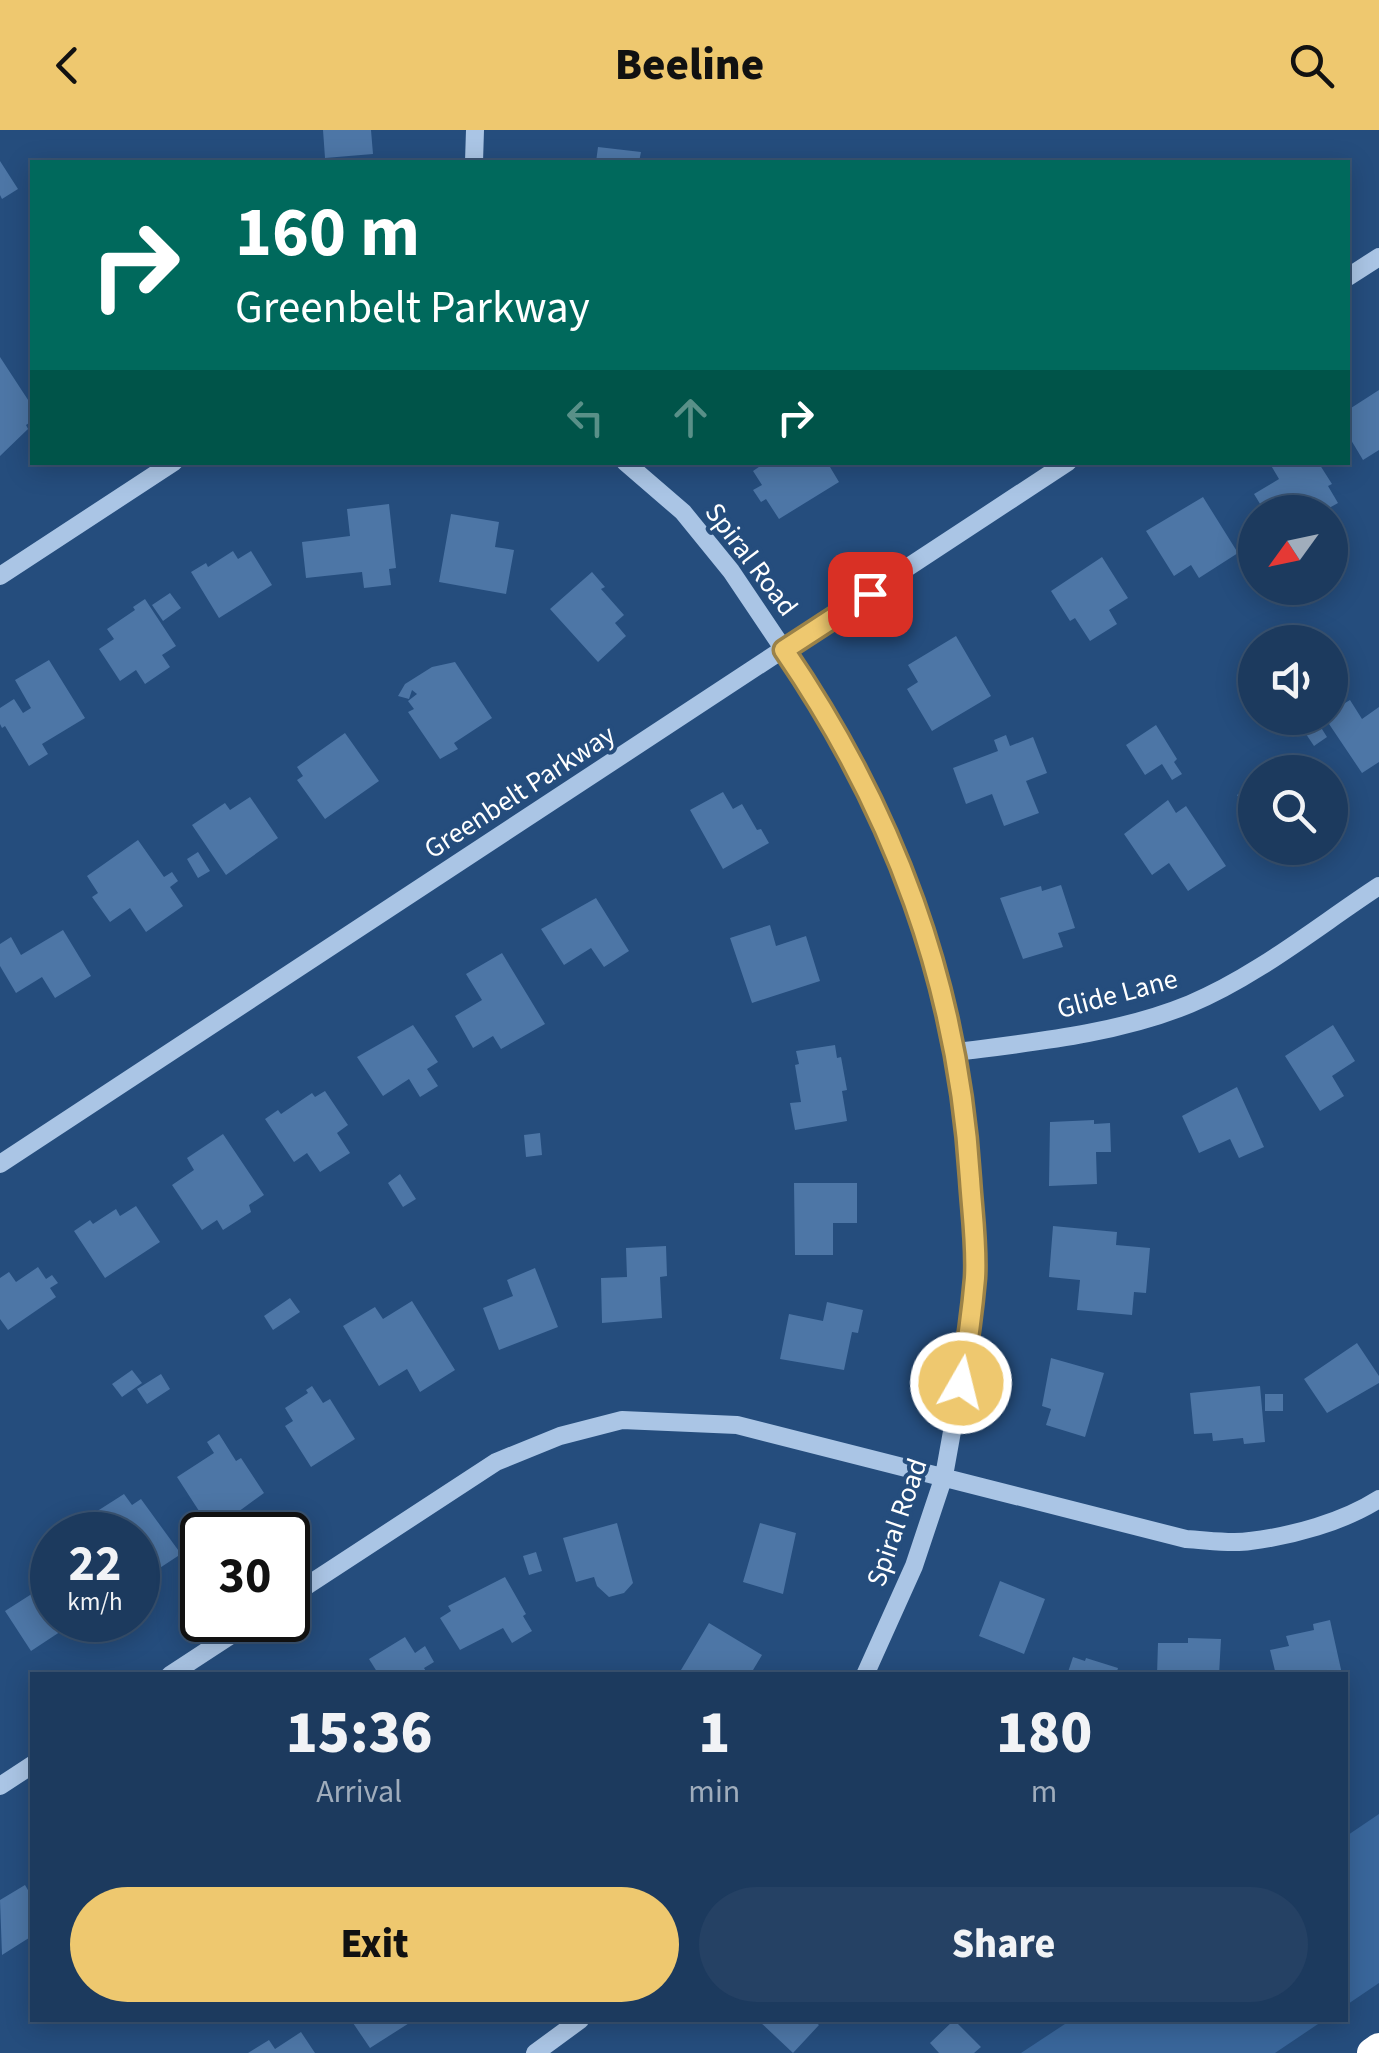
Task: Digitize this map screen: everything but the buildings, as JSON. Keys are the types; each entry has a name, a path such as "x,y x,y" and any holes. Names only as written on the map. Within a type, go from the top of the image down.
{"highway":[{"path":"1372,2053 1379,2048"}],"street":[{"path":"474,160 475,130"},
{"path":"1350,277 1379,256"},
{"path":"0,576 169,465"},
{"name":"Spiral Road","path":"628,465 683,512 731,570 823,708 889,834 912,889 957,1052 969,1159 975,1274 964,1366 944,1476 914,1566 866,1672"},
{"name":"Greenbelt Parkway","path":"0,1164 1063,465"},
{"name":"Glide Lane","path":"957,1052 1138,1022 1192,1003 1241,977 1379,886"},
{"path":"310,1584 496,1462 560,1436 622,1420 737,1424 1186,1539 1248,1542 1302,1530 1363,1510 1379,1500"},
{"path":"175,1672 220,1642"},
{"path":"0,1786 30,1766"},
{"path":"535,2053 577,2022"}],"shaded area":[{"path":"1379,1814 1379,1983 1348,2004 1348,1835"},
{"path":"1068,2022 1321,2022 1275,2053 1021,2053"}],"route":[{"path":"870,594 784,650 823,708 889,834 912,889 957,1052 969,1159 975,1274 961,1383"}]}
